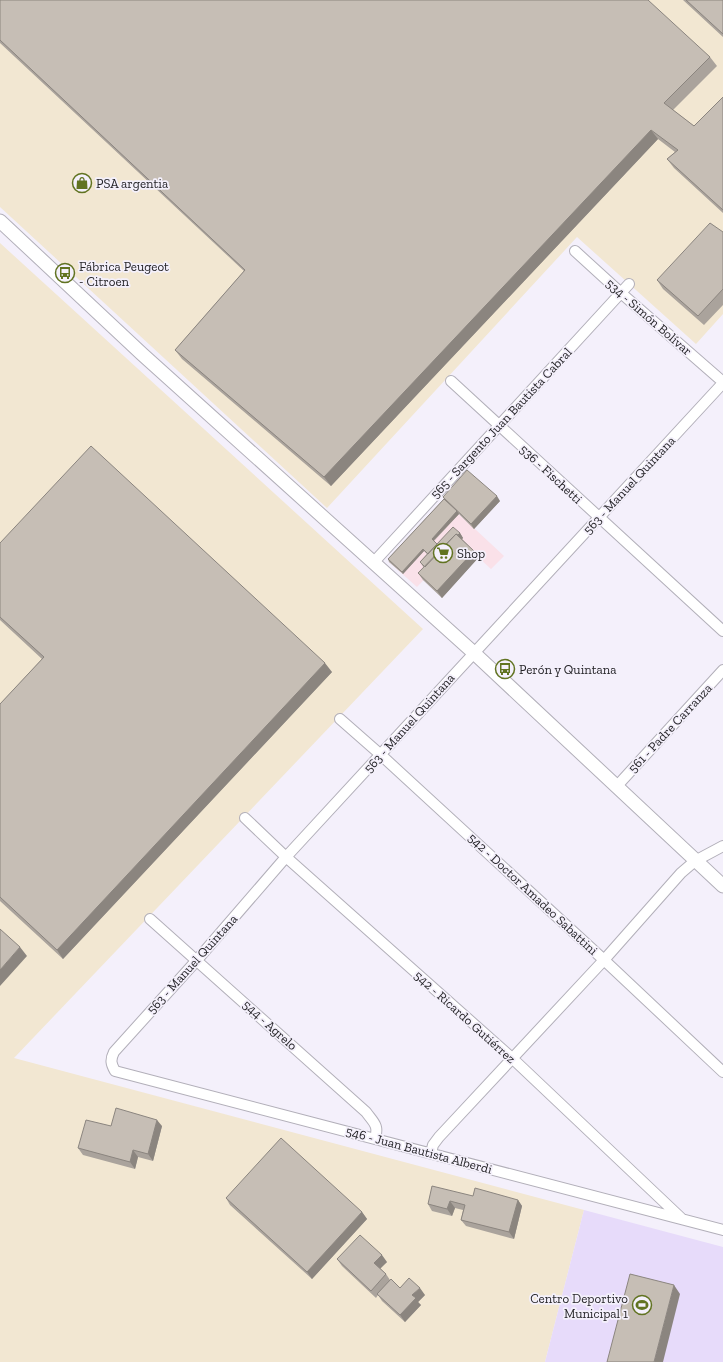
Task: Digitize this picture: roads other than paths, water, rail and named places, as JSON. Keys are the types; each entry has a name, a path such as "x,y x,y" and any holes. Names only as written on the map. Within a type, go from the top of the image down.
{"street":[{"path":"0,221 148,359 474,653 723,886"},
{"name":"534 - Simón Bolívar","path":"575,251 723,382"},
{"name":"565 - Sargento Juan Bautista Cabral","path":"373,562 629,284"},
{"name":"536 - Fischetti","path":"451,381 723,631"},
{"name":"563 - Manuel Quintana","path":"115,1071 111,1058 114,1052 197,960 286,857 723,382"},
{"name":"561 - Padre Carranza","path":"616,786 723,670"},
{"name":"542 - Doctor Amadeo Sabattini","path":"340,719 604,960 723,1072"},
{"name":"542 - Ricardo Gutiérrez","path":"245,818 286,857 512,1058 682,1219"},
{"path":"431,1153 433,1145 439,1137 604,960 681,873 695,861 723,846"},
{"name":"544 - Agrelo","path":"150,919 366,1112 377,1126 375,1139"},
{"name":"546 - Juan Bautista Alberdi","path":"115,1071 723,1230"}],"place":[{"name":"PSA argentia","path":"82,183"},
{"name":"Fábrica Peugeot - Citroen","path":"65,273"},
{"name":"Shop","path":"443,553"},
{"name":"Perón y Quintana","path":"505,669"},
{"name":"Centro Deportivo Municipal 1","path":"642,1305"}]}
